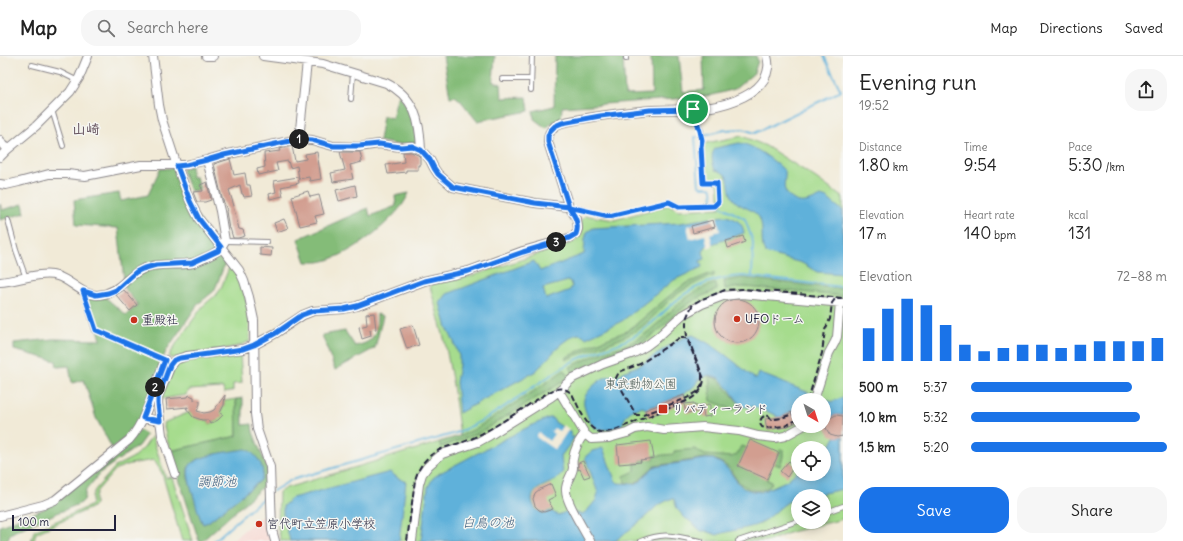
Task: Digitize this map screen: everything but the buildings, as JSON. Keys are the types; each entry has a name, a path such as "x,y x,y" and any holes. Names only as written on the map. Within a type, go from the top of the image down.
{"street":[{"path":"0,157 6,150 36,126 70,92 78,81 88,56"},
{"path":"153,56 162,120 190,201 199,219 223,244 239,270 253,310 255,414 257,429 270,467 272,530 275,541"},
{"path":"206,56 213,56"},
{"path":"263,56 323,64 386,83 396,88 415,113 420,131 421,150"},
{"path":"175,474 162,435 158,404 158,397 170,365 174,360 187,356 243,349 276,333 302,315 313,311 344,309 357,306 424,281 469,271 569,238 576,234 578,229 577,219 569,207 548,142 550,131 555,126 562,123 600,116 650,110 706,108 742,98 759,87 765,77 768,69 767,56"},
{"path":"299,139 307,62"},
{"path":"0,184 19,182 49,174 85,176 141,165 186,165 224,155 299,139 312,140 333,146 379,144 401,147 412,146 421,150 430,160 438,174 453,187 535,203 569,207"},
{"path":"0,140 6,150"},
{"path":"0,282 42,275 57,276 83,291 96,295 116,290 136,272 142,269 156,265 192,263 218,251 223,244 220,210 207,160"},
{"path":"412,541 419,484 422,474 428,466 442,454 478,442 487,437 559,392 573,378 603,364 634,353 658,337 682,315 702,304 723,296 742,294 842,303 836,342 829,353 816,393"},
{"path":"0,516 43,505 55,500 129,440 143,418 165,360"},
{"path":"559,392 585,434 591,439 609,438 635,429 646,427 664,430 703,427 740,431 758,436 775,438 785,436 791,432"},
{"path":"143,418 160,421"},
{"path":"585,434 582,437 572,459 573,469 567,482 566,492 590,541"}],"lane":[{"path":"531,90 532,56"},
{"path":"32,65 60,72 78,81"},
{"path":"351,99 353,73"},
{"path":"502,79 531,79"},
{"path":"569,207 609,216 669,202 679,207 714,206 718,202 717,183 703,183 702,140 693,109"},
{"path":"52,110 63,146"},
{"path":"8,220 16,250 26,278"},
{"path":"223,244 267,242"},
{"path":"83,291 96,330 165,360 174,360"},
{"path":"831,510 843,506"},
{"path":"738,541 791,523"},
{"path":"641,541 663,535 701,541"}],"shaded area":[{"name":"宮代町立笠原小学校","path":"268,517 271,541 231,541 257,519"}],"green space":[{"path":"443,56 495,56 493,82 501,84 502,98 527,97 529,111 477,121 460,100 455,96 450,97"},
{"path":"555,56 623,56 625,95 652,94 651,56 679,56 683,92 704,90 703,56 756,56 758,61 754,73 735,89 713,95 688,98 562,107 561,119 552,123 546,128 534,119 533,111 554,106"},
{"path":"398,94 413,113 417,142 399,145 379,141 383,116 392,118"},
{"name":"東武動物公園","path":"742,136 766,146 816,178 843,198 843,519 831,522 831,489 791,489 791,529 803,529 769,541 281,541 278,529 279,492 286,488 460,436 453,385 445,342 430,286 432,284 472,276 572,243 581,234 581,220 585,216 614,220 669,205 679,210 720,208 718,182 704,182 702,147 706,143"},
{"path":"191,166 192,177 196,177 200,190 190,191 182,170 183,168"},
{"path":"160,169 175,169 188,204 226,256 226,261 214,291 198,304 166,351 141,417 134,429 127,437 112,448 96,418 84,380 72,383 69,366 57,367 56,361 14,350 14,343 53,339 101,340 87,297 89,295 105,297 126,315 138,305 125,289 118,228 76,225 74,200 119,193 121,201 148,195"},
{"path":"409,193 396,213 365,240 342,254 330,259 319,262 306,262 298,239 368,208 370,216 396,206 395,196"},
{"path":"0,204 2,210 23,204 25,213 0,220"},
{"path":"232,267 241,284 247,302 250,341 239,346 170,358 169,356 178,341 203,306 218,293 229,268"},
{"path":"714,272 714,276 697,282 676,295 646,323 629,335 566,360 565,358 588,346 627,331 685,284"},
{"path":"742,278 843,289 843,296 744,287 725,289 724,281"},
{"path":"716,283 717,290 690,303 657,332 635,348 574,374 570,367 593,356 625,345 637,339 651,330 684,299 704,287"},
{"path":"377,314 383,316 375,348 335,370 322,335 345,331 355,346 362,344 374,336"},
{"path":"240,353 242,383 233,384 233,391 224,393 223,388 188,390 186,395 161,399 176,364 187,359"},
{"path":"564,370 569,378 479,433 441,447 439,442 460,436 475,429"},
{"path":"709,376 718,379 740,406 734,410 711,401"},
{"path":"243,398 243,425 252,424 253,432 267,468 268,482 202,541 199,541 170,451 237,436 236,399","holes":["215,454 262,478 208,522 203,524 188,478 188,468 196,460"]},
{"path":"236,399 237,436 170,451 163,423 190,412 198,418 208,420 210,424 222,416 220,413 224,405 224,401"},
{"path":"140,430 146,435 138,446 101,472 86,490 84,500 81,503 17,530 10,534 7,541 0,541 0,526 44,509"},
{"path":"152,436 166,478 172,477 193,541 182,541 162,473 154,460 130,464 116,469 97,491 95,504 91,508 36,533 34,541 31,541 34,531 90,506 95,490 116,466 132,458 144,448"},
{"path":"741,446 777,456 781,448 783,450 783,457 780,466 773,463 767,480 772,482 766,489 753,490 746,487 740,483 731,470 724,464 708,458 654,466 640,480 634,483 625,483 624,476 635,471 635,463 641,462 641,460 654,459 654,456 674,454 674,451 696,449 705,455 732,457 737,454"}],"water":[{"path":"739,143 745,144 757,150 770,158 785,171 784,188 791,198 798,202 806,202 821,196 827,198 843,211 843,274 817,272 802,263 765,253 760,219 755,213 735,201 732,197 726,175 715,170 713,164 712,155 716,148"},
{"path":"724,216 734,219 740,223 744,233 706,246 703,252 705,259 700,261 702,267 674,280 622,321 586,338 583,335 578,334 572,336 561,344 536,371 459,413 456,382 459,356 447,328 440,303 447,294 534,261 540,271 584,254 587,232 593,228 680,223","holes":["568,281 571,282 572,286 570,290 546,299 543,288"]},
{"path":"693,335 717,349 754,378 757,378 759,373 809,393 791,393 791,412 782,417 776,417 776,415 752,406 751,408 741,406 730,390 719,378 709,375 698,380 690,390 675,398 646,409 643,407 635,409 627,414 622,425 611,429 601,429 593,425 586,413 584,399 593,386 608,376 617,377 642,364 660,351 687,336"},
{"path":"843,397 843,416 833,416 831,418 831,402"},
{"name":"白鳥の池","path":"552,418 555,422 570,432 571,437 575,437 561,456 563,473 554,481 538,489 533,495 532,499 534,506 542,513 551,511 558,515 568,511 582,514 587,511 596,500 598,493 585,457 592,451 603,448 615,480 618,483 634,484 641,481 654,467 713,459 729,470 743,488 761,492 786,481 791,477 791,481 831,481 831,444 835,437 843,436 843,489 831,492 831,489 791,489 791,500 764,521 750,527 717,535 706,531 701,531 685,518 677,509 674,499 670,499 657,506 615,541 421,541 428,487 433,478 530,426"},
{"name":"調節池","path":"246,449 257,458 262,467 263,472 260,481 208,522 203,524 198,513 189,480 189,467 198,459 224,452"},
{"path":"390,472 406,482 399,541 290,541 283,514 283,506 292,498"}],"pier":[{"path":"717,216 720,231 710,234 713,246 708,248 705,235 690,239 687,226 712,220 711,217"},
{"path":"563,425 569,429 555,450 536,437 539,433 549,441 554,434 551,432 554,428 559,431"}],"waterway":[{"path":"704,135 725,130 743,129 755,133 841,91 824,56"},
{"path":"697,137 695,137 699,186 710,187 712,189 714,203"},
{"path":"721,206 745,219 753,242 752,277"},
{"path":"273,491 291,480 456,433 471,426 486,418 570,363 631,338 650,325 678,299 693,289 709,282 743,276 843,287"},
{"path":"214,541 269,493"}],"railway":[{"path":"407,541 415,480 425,460 441,449 468,440 483,433 549,392 561,388 567,390 572,394 587,422 595,430 600,432 615,430 689,400 695,396 701,389 704,379 687,336 686,319 693,304 700,300 725,290 743,289 843,298"},
{"path":"810,393 822,353 825,330 830,319 832,303 835,299 841,299"},
{"path":"681,337 687,339 702,375 702,384 700,388 697,392 687,398 643,415 636,415 616,379 619,372 640,364 681,337"},
{"path":"791,414 775,419 765,416 761,419 760,424 765,428 785,426 791,423"}],"place":[{"name":"UFOドーム","path":"737,319"},
{"name":"重殿社","path":"134,320"},
{"name":"リバティーランド","path":"663,409"},
{"name":"宮代町立笠原小学校","path":"259,524"}],"district":[{"name":"山崎","path":"86,129"}],"route":[{"path":"693,109 650,110 600,116 562,123 555,126 550,131 548,142 569,207 535,203 453,187 438,174 430,160 421,150 412,146 401,147 379,144 333,146 312,140 299,139 177,166 190,201 199,219 221,247 218,251 192,263 156,265 142,269 136,272 122,286 108,293 96,295 83,291 96,330 165,360 143,418 160,421 158,397 170,365 174,360 187,356 243,349 254,345 276,333 302,315 313,311 344,309 357,306 424,281 469,271 569,238 576,234 578,229 577,219 569,207 609,216 669,202 679,207 714,206 718,202 717,183 703,183 702,140 693,109"}]}
